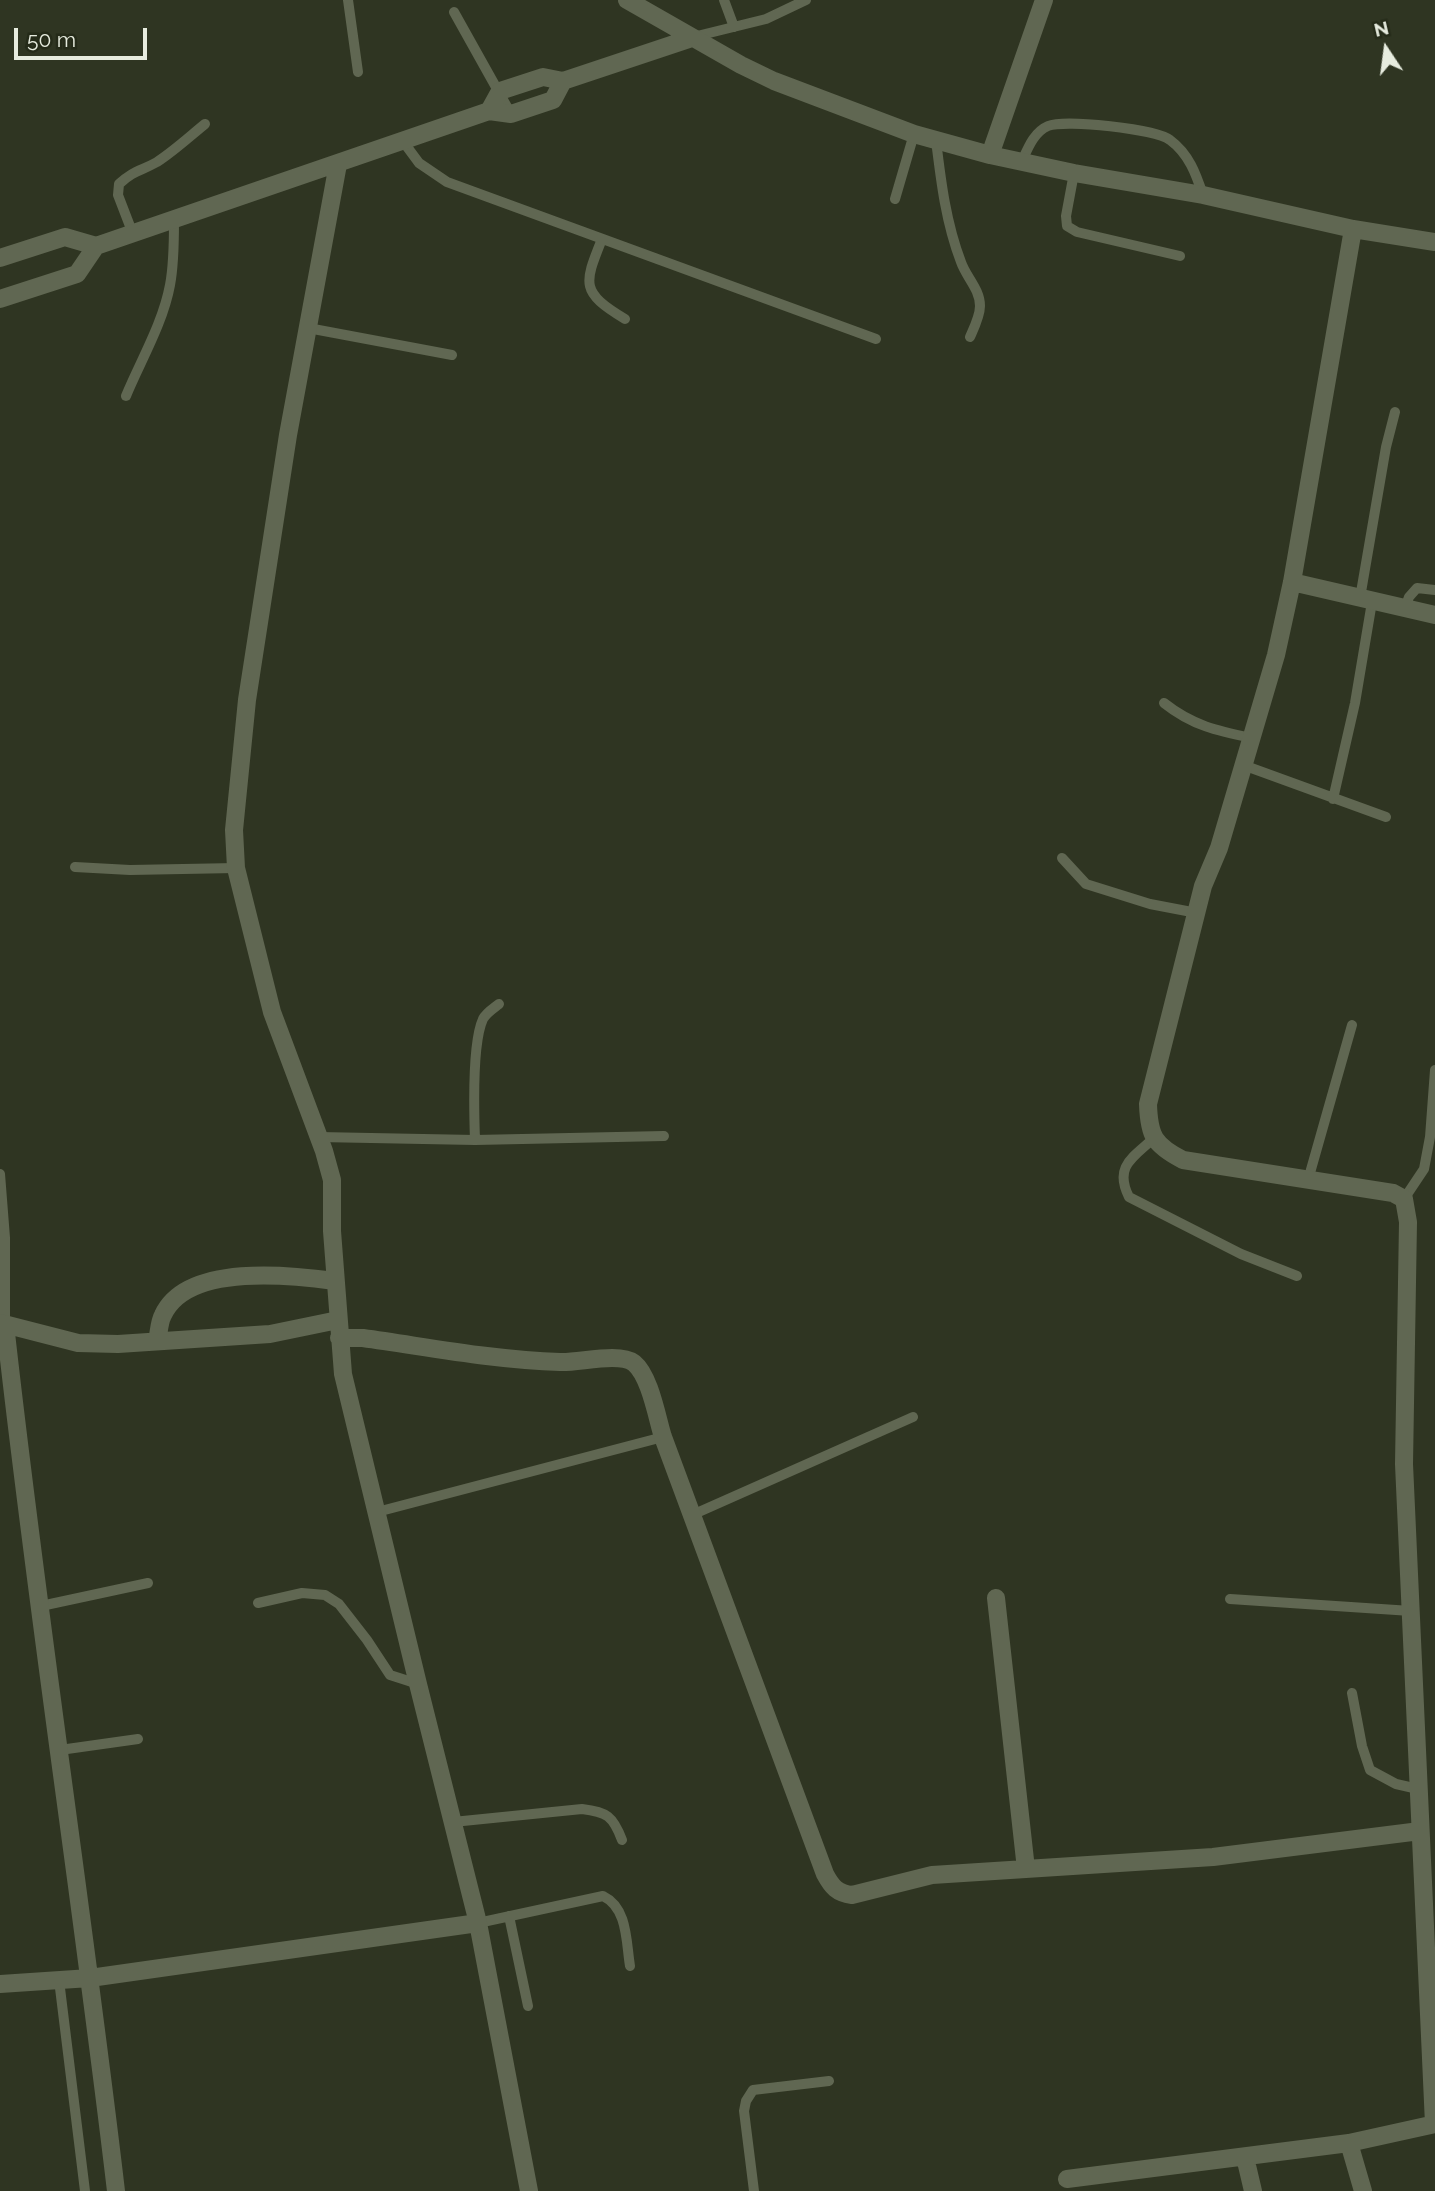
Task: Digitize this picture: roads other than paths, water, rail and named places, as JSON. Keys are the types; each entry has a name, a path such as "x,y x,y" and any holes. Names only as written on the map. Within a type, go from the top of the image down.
{"street":[{"path":"627,0 774,81 914,134 990,155 1074,173 1203,195 1353,229 1435,242"},
{"path":"990,155 1044,0"},
{"path":"489,111 500,91 542,77 563,81 692,38"},
{"path":"0,258 65,237 96,246 489,111 511,114 552,100 563,81"},
{"path":"338,164 288,435 247,700 235,819 236,868 272,1012 319,1137 331,1180 335,1281 343,1374 478,1923 530,2191"},
{"path":"1067,2179 1349,2143 1434,2124 1405,1464 1408,1222 1404,1199 1393,1193 1183,1160 1167,1152 1153,1139 1148,1104 1197,913 1276,655 1292,582 1353,229"},
{"path":"0,299 77,274 96,246"},
{"path":"1292,582 1435,615"},
{"path":"157,1341 163,1315 174,1299 194,1288 244,1275 281,1274 335,1281"},
{"path":"117,2191 3,1324 78,1343 118,1344 339,1329 363,1338 525,1361 577,1363 617,1358 635,1364 645,1378 663,1437 825,1874 832,1887 841,1893 852,1895 932,1875 1213,1857 1420,1831"},
{"path":"996,1598 1026,1869"},
{"path":"0,1984 90,1978 478,1923"},
{"path":"1349,2143 1363,2191"},
{"path":"1245,2157 1253,2191"}],"lane":[{"path":"348,0 358,72"},
{"path":"724,0 734,27"},
{"path":"692,38 766,19 806,0"},
{"path":"454,12 511,114"},
{"path":"1022,160 1034,137 1048,126 1073,123 1115,127 1167,137 1183,151 1194,169 1203,195"},
{"path":"133,234 118,195 119,184 132,172 167,155 205,124"},
{"path":"895,199 914,134"},
{"path":"402,140 419,163 447,182 876,339"},
{"path":"936,140 943,200 961,264 979,300 980,309 970,337"},
{"path":"1074,173 1066,216 1067,226 1077,232 1180,257"},
{"path":"126,396 170,288 174,221"},
{"path":"602,239 588,274 591,288 598,303 625,319"},
{"path":"308,328 452,355"},
{"path":"1333,799 1355,703 1386,447 1395,412"},
{"path":"1405,608 1409,597 1417,588 1435,590"},
{"path":"1164,703 1179,715 1208,729 1252,738"},
{"path":"1243,765 1386,817"},
{"path":"1062,858 1086,884 1150,904 1197,913"},
{"path":"75,867 130,870 236,868"},
{"path":"475,1140 473,1100 479,1035 483,1017 499,1004"},
{"path":"1308,1180 1352,1025"},
{"path":"1404,1199 1424,1169 1430,1137 1435,1070"},
{"path":"319,1137 475,1140 664,1136"},
{"path":"1153,1139 1130,1160 1122,1173 1122,1184 1129,1197 1241,1254 1297,1276"},
{"path":"0,1174 5,1238 3,1324"},
{"path":"692,1514 913,1417"},
{"path":"377,1512 663,1437"},
{"path":"41,1606 148,1583"},
{"path":"258,1603 302,1592 325,1595 339,1604 390,1675 418,1685"},
{"path":"1230,1599 1410,1611"},
{"path":"1352,1693 1362,1746 1370,1770 1396,1784 1418,1789"},
{"path":"60,1750 138,1739"},
{"path":"453,1822 582,1809 601,1812 616,1823 622,1840"},
{"path":"478,1923 603,1896 612,1900 619,1908 630,1966"},
{"path":"509,1916 528,2006"},
{"path":"59,1980 85,2191"},
{"path":"754,2191 744,2111 746,2101 753,2090 829,2081"}]}
